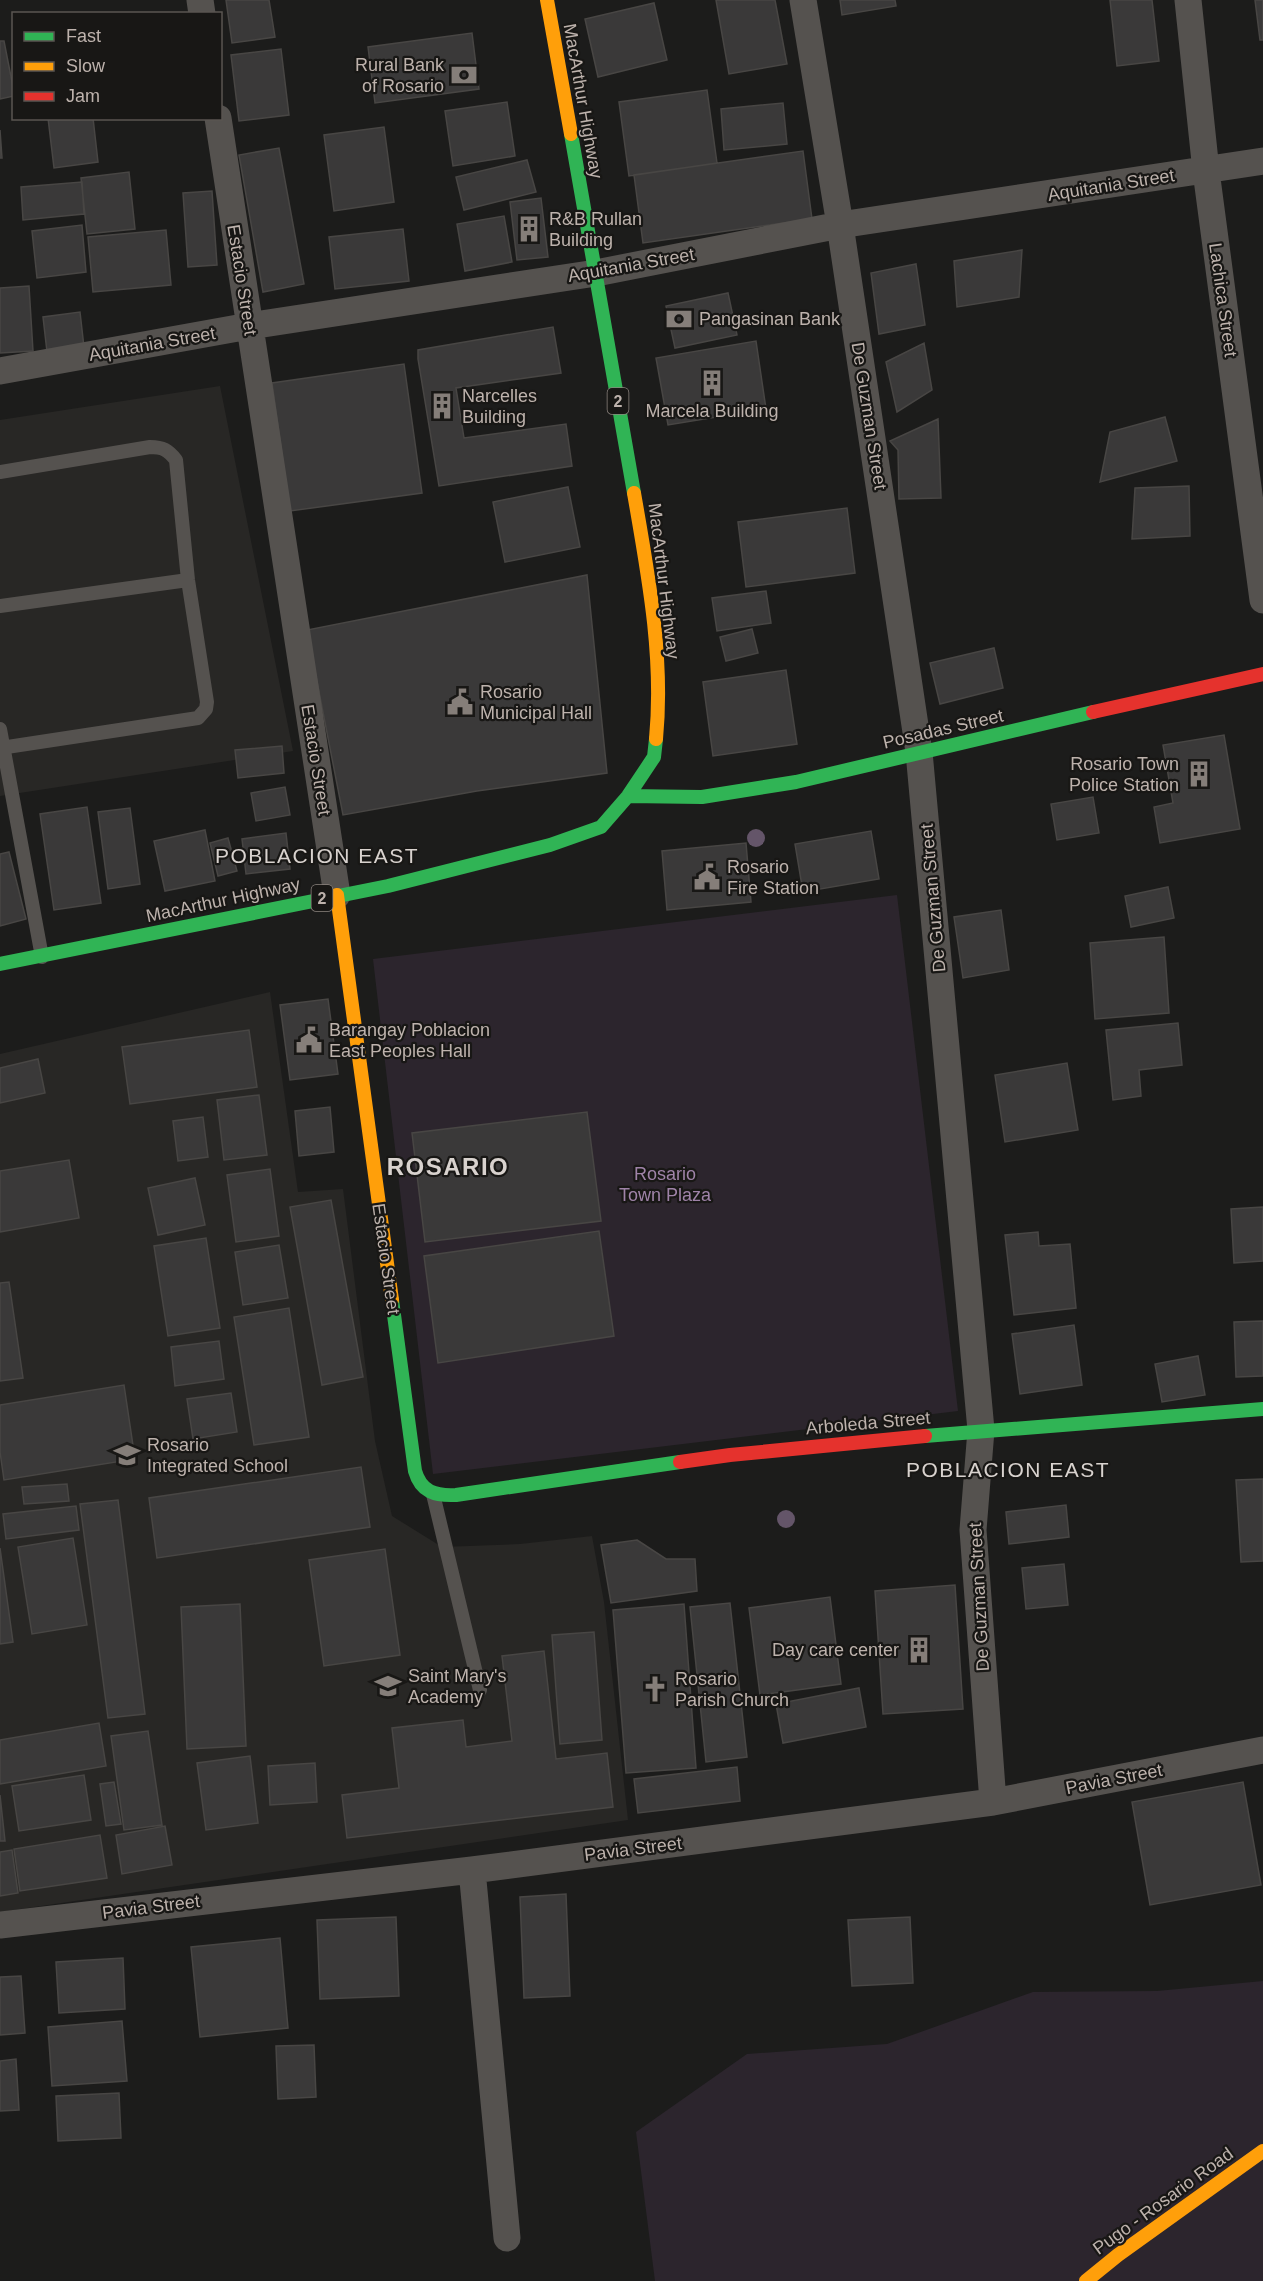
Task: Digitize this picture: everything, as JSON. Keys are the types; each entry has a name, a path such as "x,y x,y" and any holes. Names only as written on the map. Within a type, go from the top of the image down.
{"main road":[{"name":"MacArthur Highway","path":"0,964 387,886 560,842 601,827 628,796 654,756 657,716 657,643 634,493 547,0"},
{"name":"Posadas Street","path":"628,796 702,797 796,782 1263,674"},
{"name":"Estacio Street","path":"337,895 415,1471 421,1485 433,1492"},
{"name":"Arboleda Street","path":"433,1492 450,1496 730,1455 981,1430 1263,1409"},
{"name":"Pugo - Rosario Road","path":"1086,2281 1118,2255 1263,2151"}],"street":[{"name":"De Guzman Street","path":"803,0 840,225 919,752 981,1430 973,1530 993,1802"},
{"name":"Lachica Street","path":"1188,0 1206,171 1263,600"},
{"name":"Estacio Street","path":"218,120 337,895"},
{"name":"Aquitania Street","path":"0,371 249,326 596,273 840,225 1263,161"},
{"name":"Pavia Street","path":"0,1925 472,1870 993,1802 1263,1750"},
{"path":"472,1870 507,2238"}],"lane":[{"path":"0,472 150,447 160,447 176,460 188,580 207,702 202,715 198,718 2,748"},
{"path":"0,606 188,580"},
{"path":"0,729 42,957"},
{"path":"433,1492 480,1690"}],"shaded area":[{"path":"220,386 293,751 0,796 0,420"},
{"path":"270,992 298,1192 343,1189 375,1441 392,1516 442,1547 520,1544 592,1536 604,1602 628,1820 0,1912 0,1054"}],"green space":[{"name":"Rosario Town Plaza","path":"897,895 958,1411 433,1474 373,959"},
{"path":"1263,1981 1263,2281 655,2281 636,2132 747,2054 887,2044 1033,1992 1157,1991"}],"building":[{"path":"226,0 269,0 275,37 232,43"},
{"path":"716,0 775,0 787,64 729,74"},
{"path":"840,0 895,0 896,6 842,15"},
{"path":"1110,0 1152,0 1159,61 1117,66"},
{"path":"1255,0 1263,0 1263,40 1260,40"},
{"path":"654,3 667,60 598,77 585,19"},
{"path":"472,33 479,89 375,103 368,47"},
{"path":"0,41 4,41 12,82 12,96 0,99"},
{"path":"281,49 289,115 239,121 231,55"},
{"path":"707,90 717,163 629,176 619,102"},
{"path":"507,102 515,156 453,166 445,111"},
{"path":"783,103 787,144 724,150 721,109"},
{"path":"48,120 93,120 98,162 54,168"},
{"path":"384,127 394,202 334,211 324,135"},
{"path":"0,130 2,158 0,158"},
{"path":"279,148 304,284 263,292 239,155"},
{"path":"803,151 812,219 643,243 634,175"},
{"path":"527,160 536,192 464,210 456,177"},
{"path":"129,172 135,229 87,234 81,178"},
{"path":"82,182 84,214 23,220 21,187"},
{"path":"212,191 217,265 188,267 183,193"},
{"name":"R&B Rullan Building","path":"541,198 548,257 517,260 510,202"},
{"path":"504,216 512,262 465,271 457,224"},
{"path":"82,225 86,272 37,278 32,231"},
{"path":"403,229 409,281 335,289 329,237"},
{"path":"166,230 171,285 93,292 88,237"},
{"path":"1022,250 1019,297 957,307 954,261"},
{"path":"916,264 925,325 879,334 871,273"},
{"path":"29,286 33,351 0,353 0,288"},
{"path":"728,293 737,335 675,348 666,306"},
{"path":"80,312 84,347 47,352 43,317"},
{"name":"Narcelles Building","path":"553,327 561,373 456,388 464,438 566,424 572,466 439,486 418,350"},
{"name":"Marcela Building","path":"756,341 766,409 668,425 656,358"},
{"path":"924,343 932,390 897,412 886,362"},
{"path":"404,364 422,493 290,511 272,383"},
{"path":"1165,417 1177,461 1100,482 1110,432"},
{"path":"938,419 941,498 899,499 898,450 890,441"},
{"path":"1189,486 1190,536 1132,539 1135,488"},
{"path":"568,487 580,547 505,562 493,502"},
{"path":"847,508 855,573 746,587 738,522"},
{"name":"Rosario Municipal Hall","path":"587,575 607,773 477,791 343,815 307,630"},
{"path":"766,591 771,623 717,631 712,598"},
{"path":"752,629 758,653 726,661 720,637"},
{"path":"994,648 1003,688 940,704 930,663"},
{"path":"786,670 797,744 713,756 703,682"},
{"name":"Rosario Town Police Station","path":"1224,735 1240,829 1160,843 1154,807 1173,803 1163,745"},
{"path":"282,746 284,773 238,778 235,750"},
{"path":"285,787 290,815 256,821 251,793"},
{"path":"1093,797 1099,833 1057,840 1051,804"},
{"path":"87,807 101,903 54,910 40,814"},
{"path":"130,808 140,884 108,889 98,812"},
{"path":"205,830 215,881 165,891 154,841"},
{"path":"871,831 879,879 803,892 795,844"},
{"path":"286,833 290,869 246,874 242,839"},
{"path":"228,838 237,871 218,876 210,843"},
{"name":"Rosario Fire Station","path":"746,843 751,902 667,910 662,851"},
{"path":"9,852 26,919 0,926 0,854"},
{"path":"1168,887 1174,918 1131,927 1125,896"},
{"path":"1001,910 1009,970 963,978 954,917"},
{"path":"1164,937 1169,1013 1095,1019 1090,943"},
{"name":"Barangay Poblacion East Peoples Hall","path":"328,999 338,1074 290,1080 280,1005"},
{"path":"1178,1023 1182,1065 1139,1070 1141,1096 1113,1100 1106,1030"},
{"path":"249,1030 257,1087 130,1104 122,1047"},
{"path":"38,1059 45,1093 0,1103 0,1068"},
{"path":"1067,1063 1078,1130 1005,1142 995,1075"},
{"path":"259,1095 267,1155 224,1160 217,1100"},
{"path":"330,1107 334,1152 299,1156 295,1111"},
{"path":"587,1112 601,1221 425,1242 412,1133"},
{"path":"203,1117 208,1157 178,1161 173,1121"},
{"path":"69,1160 79,1218 0,1232 0,1171"},
{"path":"270,1169 279,1236 236,1242 227,1175"},
{"path":"195,1178 205,1225 158,1235 148,1188"},
{"path":"331,1200 363,1377 322,1385 290,1207"},
{"path":"1263,1207 1263,1261 1234,1263 1231,1209"},
{"path":"599,1231 614,1336 438,1363 424,1256"},
{"path":"1038,1232 1039,1246 1070,1244 1076,1308 1014,1315 1005,1235"},
{"path":"206,1238 220,1328 168,1336 154,1246"},
{"path":"279,1245 288,1298 243,1305 235,1252"},
{"path":"9,1282 23,1378 0,1381 0,1283"},
{"path":"289,1308 309,1437 254,1445 234,1317"},
{"path":"1263,1321 1263,1376 1236,1377 1234,1322"},
{"path":"1074,1325 1082,1385 1020,1394 1012,1334"},
{"path":"219,1341 224,1379 175,1386 171,1347"},
{"path":"1198,1356 1205,1395 1162,1402 1155,1364"},
{"path":"124,1385 135,1459 4,1480 0,1452 0,1405"},
{"path":"231,1393 237,1432 193,1439 187,1399"},
{"path":"361,1467 370,1527 157,1558 149,1498"},
{"path":"1263,1479 1263,1561 1241,1562 1236,1480"},
{"path":"67,1484 69,1501 24,1504 22,1487"},
{"path":"118,1500 145,1714 108,1718 80,1504"},
{"path":"1066,1505 1069,1537 1009,1544 1006,1512"},
{"path":"76,1506 79,1530 6,1539 3,1514"},
{"path":"73,1538 87,1625 32,1634 18,1547"},
{"path":"637,1540 666,1559 695,1559 697,1591 611,1603 601,1545"},
{"path":"0,1548 13,1642 0,1644"},
{"path":"385,1549 400,1655 324,1666 309,1560"},
{"path":"1064,1564 1068,1605 1026,1609 1022,1568"},
{"name":"Day care center","path":"955,1585 963,1709 883,1714 875,1591"},
{"path":"830,1597 841,1684 760,1695 749,1608"},
{"path":"730,1603 747,1757 706,1762 690,1607"},
{"path":"240,1604 246,1746 187,1749 181,1607"},
{"name":"Rosario Parish Church","path":"684,1604 696,1768 626,1773 613,1610"},
{"path":"594,1632 602,1740 560,1744 552,1635"},
{"path":"544,1651 556,1759 607,1753 613,1807 347,1838 342,1795 399,1788 392,1728 463,1720 466,1747 512,1741 502,1656"},
{"path":"859,1688 866,1727 783,1743 776,1704"},
{"path":"99,1723 106,1766 0,1784 0,1740"},
{"path":"148,1731 162,1825 124,1830 111,1736"},
{"path":"250,1756 258,1823 206,1830 197,1763"},
{"path":"315,1763 317,1802 270,1805 268,1766"},
{"path":"737,1767 740,1801 638,1813 634,1779"},
{"path":"84,1775 91,1820 19,1831 12,1786"},
{"path":"114,1782 121,1824 106,1826 100,1784"},
{"path":"1243,1782 1261,1885 1150,1905 1132,1802"},
{"path":"0,1795 5,1841 0,1841"},
{"path":"165,1826 172,1865 122,1874 116,1835"},
{"path":"100,1835 107,1878 20,1891 14,1849"},
{"path":"12,1850 18,1893 0,1896 0,1852"},
{"path":"566,1894 570,1996 524,1998 520,1897"},
{"path":"396,1917 399,1996 320,1999 317,1920"},
{"path":"910,1917 913,1983 852,1986 848,1920"},
{"path":"280,1938 288,2028 200,2037 191,1947"},
{"path":"123,1958 125,2009 59,2013 56,1962"},
{"path":"21,1976 25,2033 0,2035 0,1977"},
{"path":"122,2021 127,2081 52,2086 48,2027"},
{"path":"314,2045 316,2097 278,2099 276,2046"},
{"path":"16,2059 19,2110 0,2111 0,2061"},
{"path":"119,2093 121,2138 58,2141 56,2096"}],"traffic: fast":[{"path":"571,134 634,493"},
{"path":"628,796 702,797 796,782 1093,712"},
{"path":"0,964 388,886 550,845 601,827 628,796 654,757 656,739"},
{"path":"392,1300 415,1471 421,1484 430,1491 442,1495 456,1495 680,1462"},
{"path":"925,1436 1263,1409"}],"traffic: slow":[{"path":"547,0 571,134"},
{"path":"634,493 656,646 658,677 656,739"},
{"path":"337,895 392,1300"},
{"path":"1086,2281 1118,2255 1263,2151"}],"traffic: jam":[{"path":"1093,712 1263,674"},
{"path":"680,1462 925,1436"}],"place":[{"name":"Rural Bank of Rosario","path":"464,75"},
{"name":"R&B Rullan Building","path":"529,229"},
{"name":"Pangasinan Bank","path":"679,319"},
{"name":"Marcela Building","path":"712,383"},
{"name":"Narcelles Building","path":"442,406"},
{"name":"Rosario Municipal Hall","path":"460,702"},
{"name":"Rosario Town Police Station","path":"1199,774"},
{"name":"Rosario Fire Station","path":"707,877"},
{"name":"Barangay Poblacion East Peoples Hall","path":"309,1040"},
{"name":"Rosario Integrated School","path":"127,1455"},
{"name":"Day care center","path":"919,1650"},
{"name":"Saint Mary's Academy","path":"388,1686"},
{"name":"Rosario Parish Church","path":"655,1689"}],"district":[{"name":"POBLACION EAST","path":"317,855"},
{"name":"ROSARIO","path":"448,1166"},
{"name":"POBLACION EAST","path":"1008,1469"}]}
